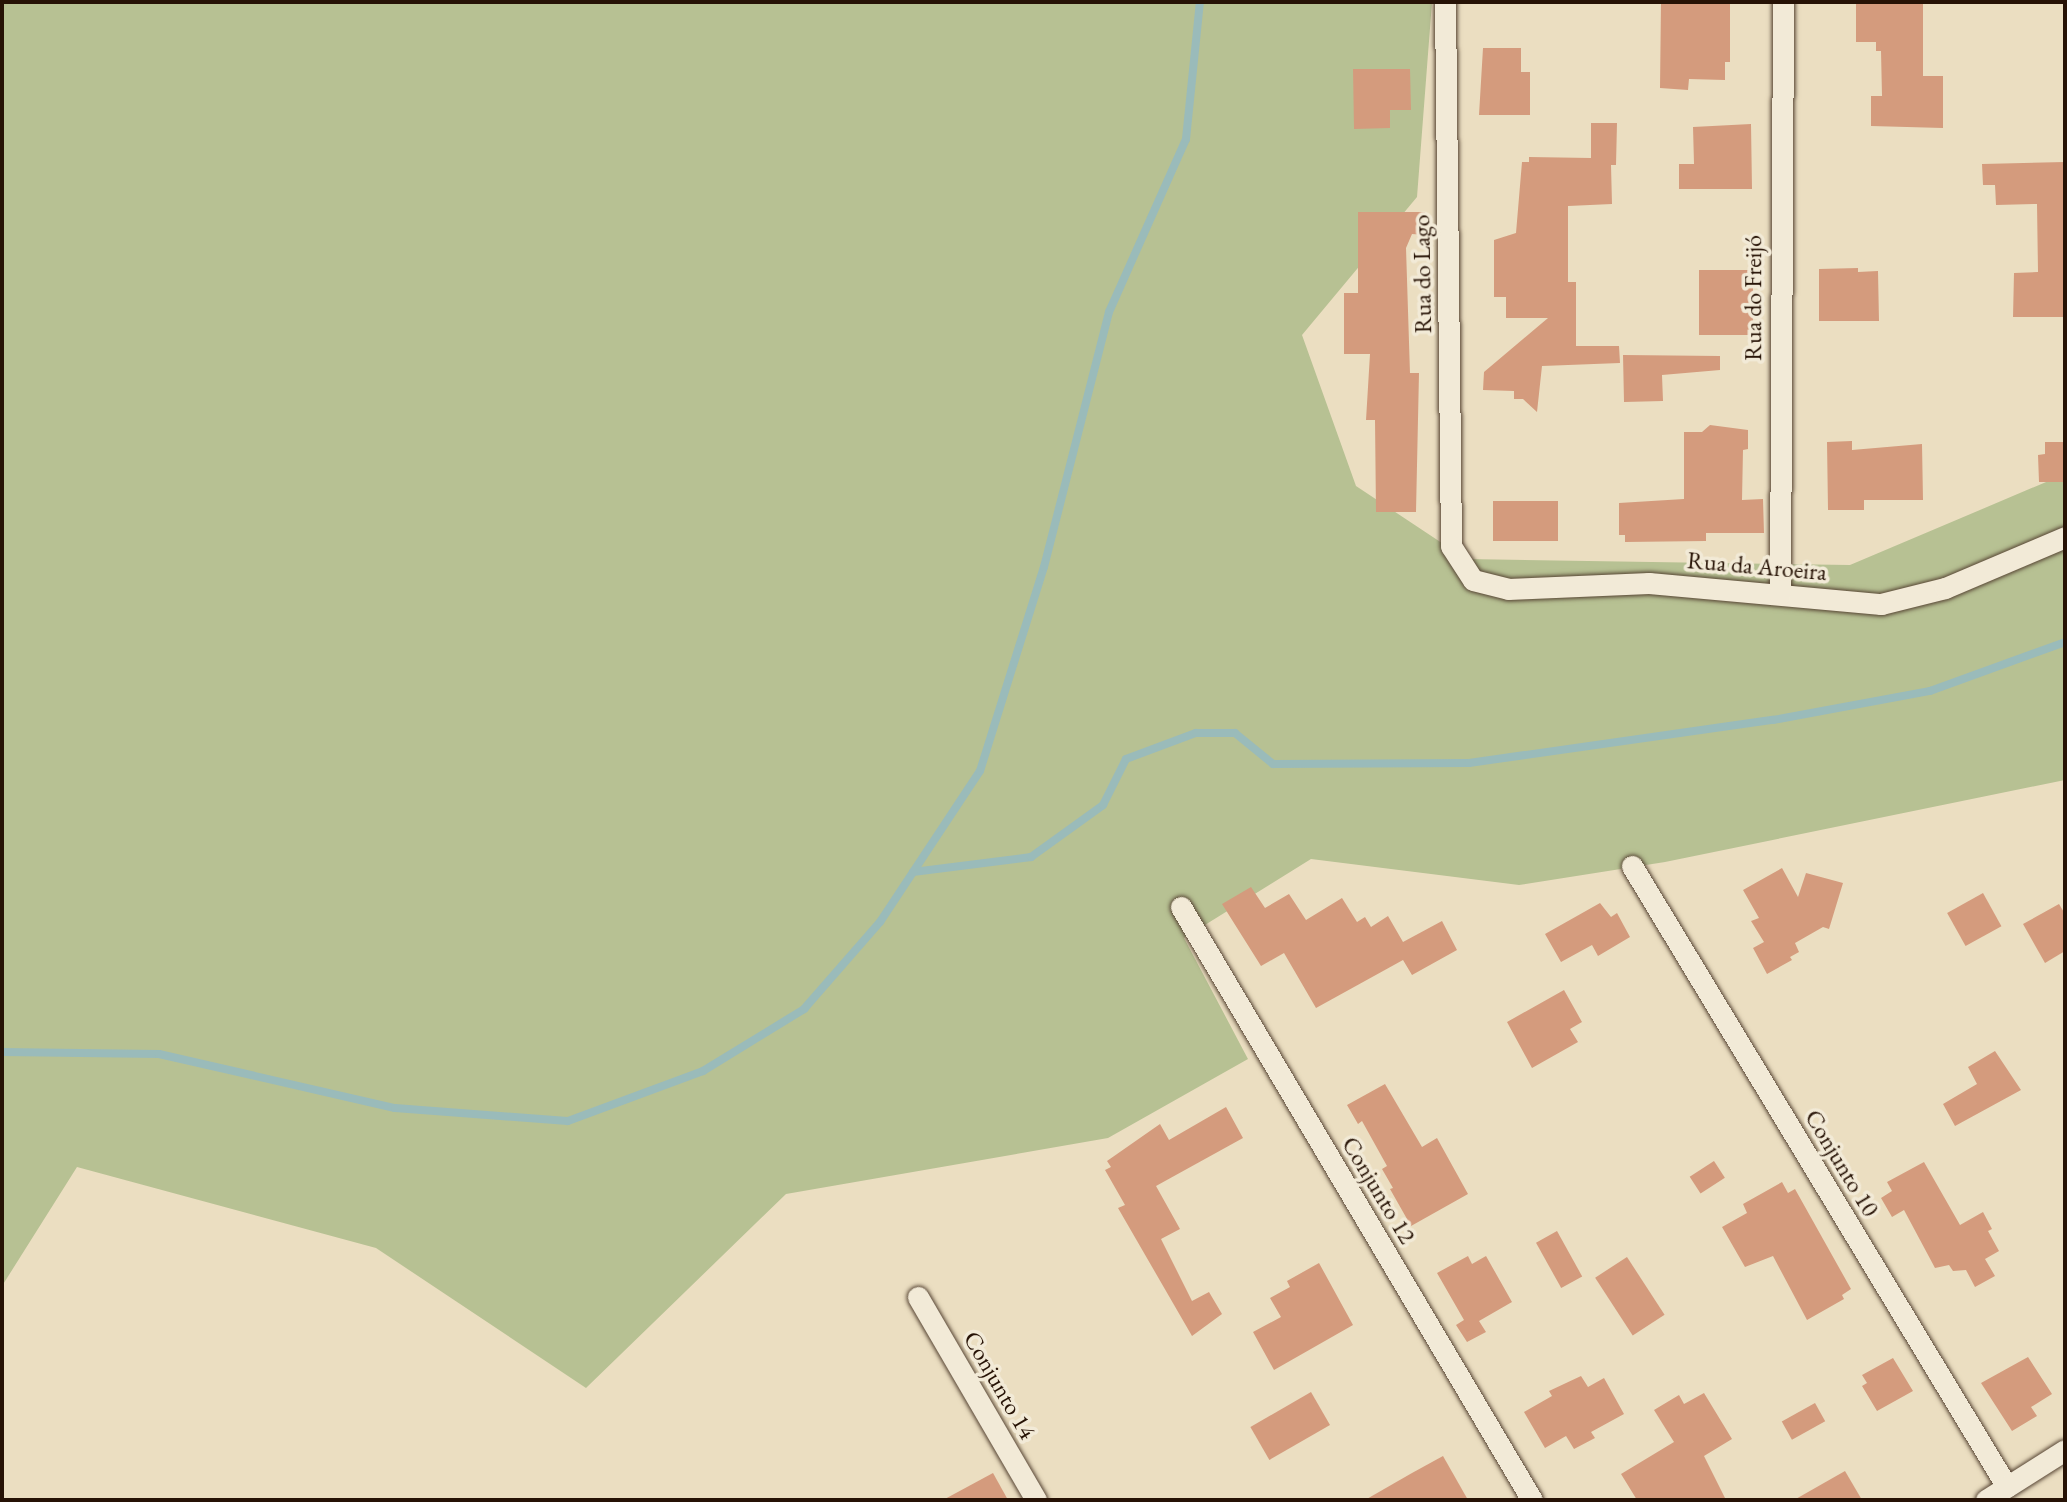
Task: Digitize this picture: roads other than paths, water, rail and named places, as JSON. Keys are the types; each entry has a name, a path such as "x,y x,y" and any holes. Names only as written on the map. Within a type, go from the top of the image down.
{"street":[{"name":"Rua do Lago","path":"1445,2 1451,546"},
{"name":"Rua do Freijó","path":"1780,594 1783,2"},
{"name":"Rua da Aroeira","path":"1451,546 1473,580 1508,589 1649,583 1881,604 1945,588 2065,537"},
{"name":"Conjunto 10","path":"1632,866 2007,1487"},
{"name":"Conjunto 12","path":"1181,907 1532,1500"},
{"name":"Conjunto 14","path":"918,1297 1036,1500"},
{"path":"1986,1500 2065,1450"}],"waterway":[{"path":"2,1052 159,1054 395,1108 568,1121 703,1071 804,1009 880,922 980,771 1044,567 1109,312 1186,139 1200,2"},
{"path":"913,872 1031,857 1103,805 1126,759 1196,733 1235,733 1273,764 1469,763 1773,720 1930,691 2065,642"}]}
